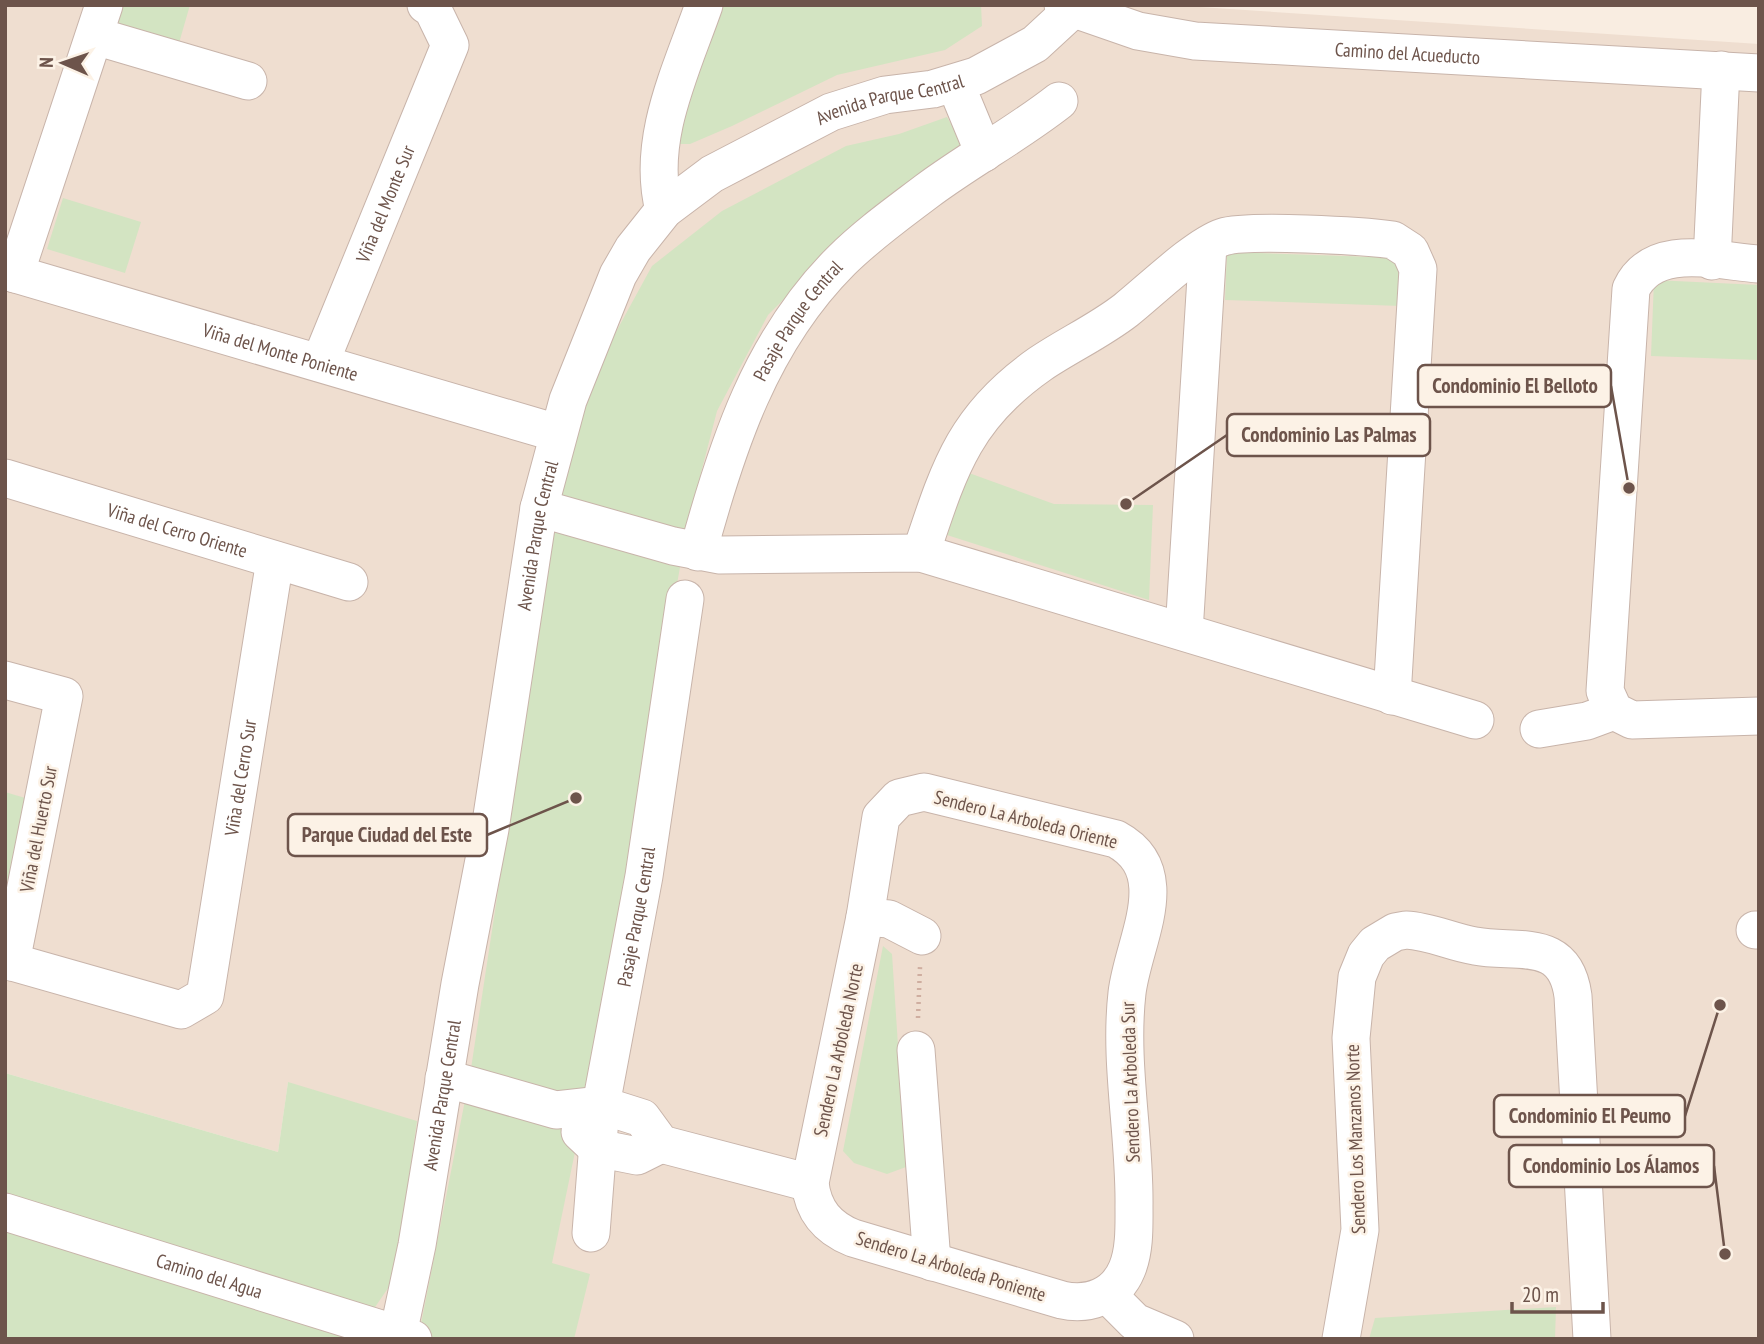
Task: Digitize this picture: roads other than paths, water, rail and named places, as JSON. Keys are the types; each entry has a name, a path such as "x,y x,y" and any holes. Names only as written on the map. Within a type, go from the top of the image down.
{"street":[{"name":"Viña del Monte Sur","path":"320,363 450,45 432,8 426,5"},
{"path":"664,210 658,189 658,146 704,5"},
{"name":"Avenida Parque Central","path":"403,1337 444,1077 492,816 539,508 557,433 618,275 633,249 664,210 712,174 831,112 885,95 955,83 1023,51 1068,7"},
{"name":"Camino del Acueducto","path":"1068,7 1138,31 1195,41 1759,72"},
{"path":"10,272 100,21 248,81"},
{"path":"1712,261 1721,70"},
{"path":"955,83 984,153"},
{"name":"Pasaje Parque Central","path":"698,552 752,387 789,323 813,291 861,242 929,189 1059,102"},
{"path":"921,553 954,457 967,435 993,404 1034,368 1116,318 1208,245 1234,234 1383,239 1403,244 1415,259 1418,278 1392,695"},
{"path":"1184,632 1208,245"},
{"path":"1759,264 1666,259 1644,268 1631,289 1605,680 1608,702 1623,717 1643,721 1759,716"},
{"name":"Viña del Monte Poniente","path":"10,272 557,433"},
{"name":"Viña del Cerro Oriente","path":"5,478 349,582"},
{"path":"539,508 698,552 750,557 921,553 1475,720"},
{"name":"Viña del Cerro Sur","path":"8,961 181,1010 205,996 275,559"},
{"name":"Pasaje Parque Central","path":"592,1233 601,1105 646,863 685,599"},
{"name":"Viña del Huerto Sur","path":"5,680 64,696 8,961"},
{"path":"1539,729 1587,721 1615,711"},
{"name":"Sendero La Arboleda Oriente","path":"899,798 923,792 1116,839 1128,845 1145,865"},
{"name":"Sendero La Arboleda Norte","path":"810,1184 865,917 881,817 899,798"},
{"name":"Sendero La Arboleda Sur","path":"1107,1294 1116,1287 1129,1266 1134,1224 1134,1177 1125,1025 1132,961 1150,893 1145,865"},
{"path":"865,917 889,919 922,936"},
{"name":"Sendero Los Manzanos Norte","path":"1342,1339 1360,1230 1352,1008 1360,967 1375,944 1395,932 1418,931 1476,947 1536,950 1558,961 1566,971 1573,996 1592,1339"},
{"path":"916,1050 932,1262"},
{"path":"444,1077 556,1110 601,1105 642,1118 661,1144 810,1184"},
{"path":"556,1110 597,1148 637,1156 661,1144"},
{"name":"Sendero La Arboleda Poniente","path":"810,1184 811,1195 821,1215 841,1233 1073,1302 1097,1299 1107,1294"},
{"name":"Camino del Agua","path":"5,1212 403,1337"},
{"path":"1107,1294 1135,1322 1175,1339"}],"place":[{"name":"Condominio El Belloto","path":"1629,488"},
{"name":"Condominio Las Palmas","path":"1126,504"},
{"name":"Parque Ciudad del Este","path":"576,798"},
{"name":"Condominio El Peumo","path":"1720,1005"},
{"name":"Condominio Los Álamos","path":"1725,1254"}]}
